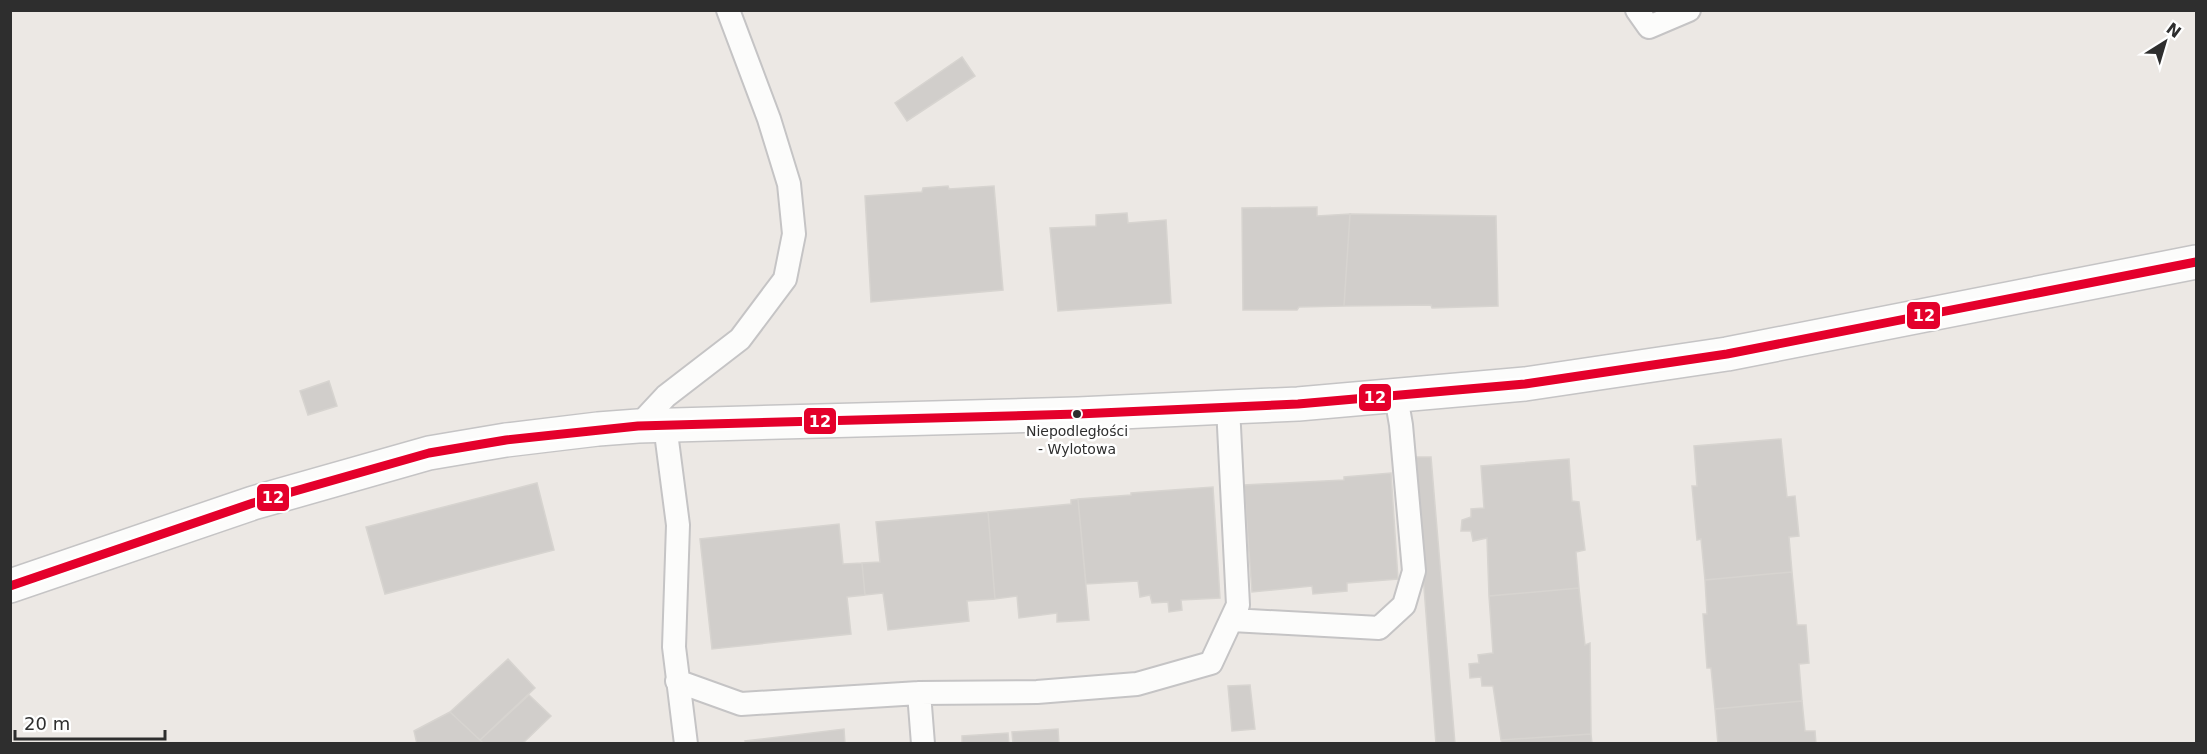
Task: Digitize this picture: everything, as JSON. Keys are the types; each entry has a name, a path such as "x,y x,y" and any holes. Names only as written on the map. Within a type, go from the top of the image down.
{"main road":[{"path":"10,585 253,503 429,453 529,437 651,426 1078,414 1228,407 1396,396 1525,384 1726,354 2196,262"}],"lane":[{"path":"686,744 674,647 678,525 651,426 666,396 740,339 785,279 794,234 789,184 769,119 728,10"},
{"path":"1637,10 1649,27 1689,10"},
{"path":"1232,620 1379,628 1404,605 1414,571 1401,426 1396,396"},
{"path":"677,681 741,704 919,693 1037,692 1137,684 1211,663 1239,605 1228,407"},
{"path":"919,693 923,744"}],"building":[{"path":"962,57 975,76 907,121 895,103"},
{"path":"948,186 949,189 994,186 1003,290 871,302 865,196 922,192 923,188"},
{"path":"1317,207 1317,216 1350,214 1344,306 1299,307 1297,310 1243,310 1242,208"},
{"path":"1127,213 1128,223 1166,220 1171,303 1058,311 1050,228 1096,226 1096,215"},
{"path":"1350,214 1496,216 1498,306 1432,308 1431,305 1344,306"},
{"path":"329,381 337,406 308,415 300,391"},
{"path":"1781,439 1787,497 1795,496 1799,536 1789,537 1792,572 1705,580 1701,539 1697,540 1692,486 1697,486 1694,446"},
{"path":"1414,457 1431,457 1455,744 1436,744"},
{"path":"1569,459 1572,501 1579,502 1585,550 1576,552 1579,588 1489,596 1487,538 1473,541 1471,531 1461,531 1462,520 1471,517 1471,509 1484,508 1481,466"},
{"path":"1391,473 1398,579 1347,583 1347,591 1313,594 1312,586 1252,592 1244,485 1344,480 1344,477"},
{"path":"537,483 554,550 385,594 366,527"},
{"path":"1213,487 1220,598 1181,600 1182,610 1169,612 1168,602 1152,603 1150,595 1140,597 1138,581 1086,584 1078,499"},
{"path":"1078,499 1089,620 1057,622 1057,613 1019,618 1017,596 995,599 988,512 1071,504 1071,500"},
{"path":"988,512 995,599 967,601 969,621 888,630 883,593 865,595 862,563 880,562 876,522"},
{"path":"839,524 843,564 862,563 865,595 847,597 851,634 712,649 700,539"},
{"path":"1792,572 1797,625 1806,625 1809,663 1799,664 1802,701 1715,709 1711,668 1707,668 1703,614 1707,614 1705,580"},
{"path":"1579,588 1585,645 1590,643 1591,734 1501,740 1493,686 1482,686 1481,677 1470,678 1469,664 1479,663 1478,655 1493,653 1489,596"},
{"path":"508,659 535,688 480,740 450,712"},
{"path":"1250,685 1255,729 1232,731 1228,686"},
{"path":"529,695 551,716 522,744 484,744 480,740"},
{"path":"1802,701 1805,731 1815,731 1816,744 1718,744 1715,709"},
{"path":"450,712 484,744 417,744 414,731"},
{"path":"844,729 845,744 746,744 745,741"},
{"path":"1058,729 1059,744 1013,744 1012,732"},
{"path":"1008,733 1009,744 962,744 962,736"},
{"path":"1591,734 1592,744 1502,744 1501,740"}],"transit line":[{"name":"12","path":"10,586 253,503 429,453 506,440 638,426 1078,414 1298,404 1525,384 1727,354 2196,262"}],"place":[{"name":"Niepodległości - Wylotowa","path":"1077,414"}]}
